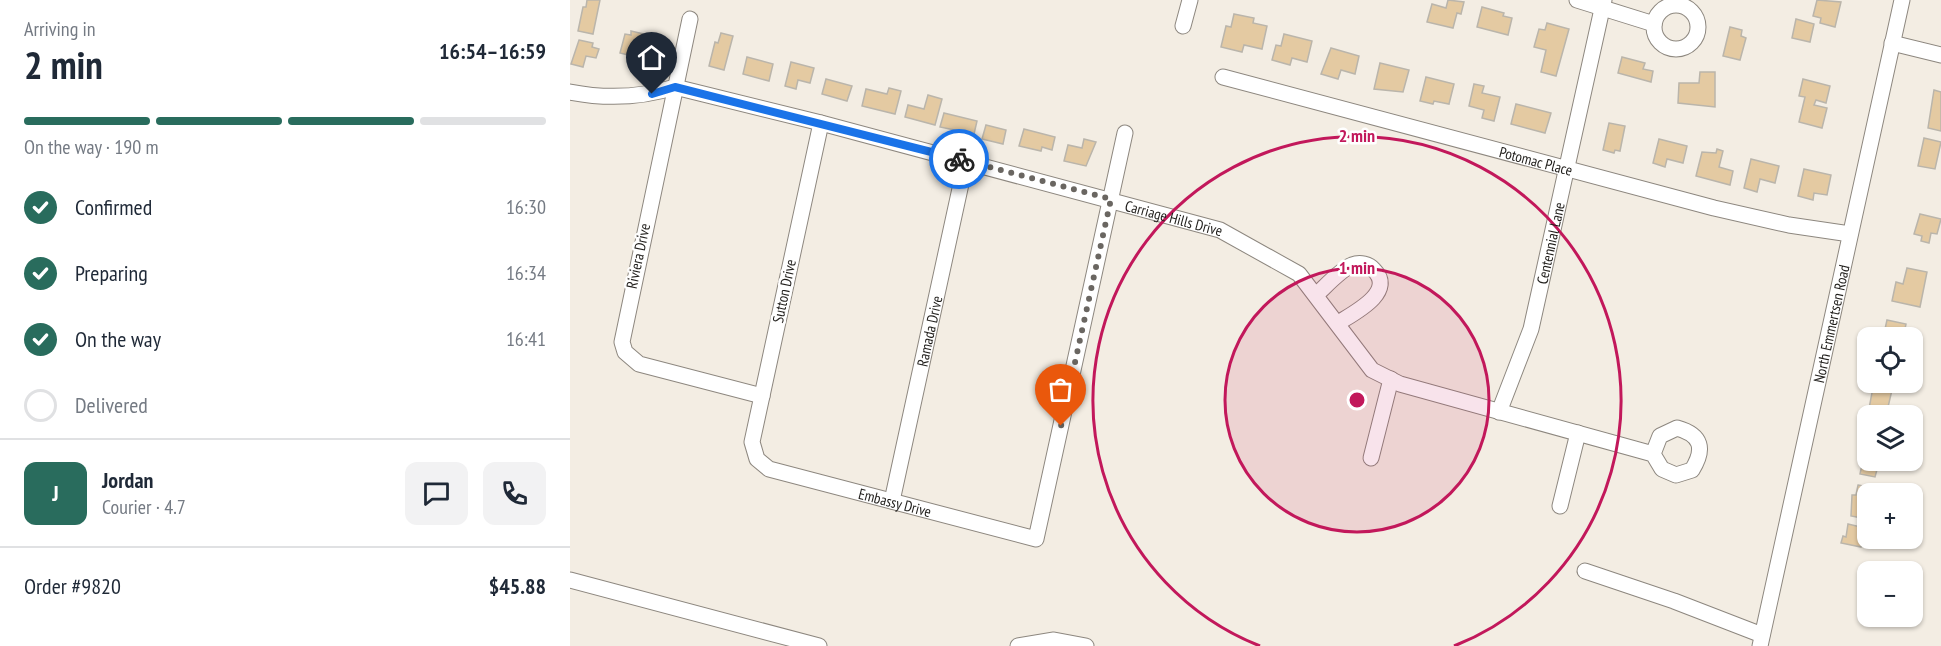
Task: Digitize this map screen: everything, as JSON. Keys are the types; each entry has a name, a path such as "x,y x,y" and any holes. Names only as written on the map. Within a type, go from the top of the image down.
{"street":[{"path":"1183,26 1190,0"},
{"path":"1576,0 1604,4 1654,24"},
{"name":"North Emmertsen Road","path":"1761,641 1902,0"},
{"name":"Centennial Lane","path":"1499,412 1531,329 1604,4"},
{"name":"Riviera Drive","path":"690,19 622,342 625,352 639,364 762,396"},
{"path":"1892,43 1941,56"},
{"name":"Potomac Place","path":"1223,77 1714,208 1789,225 1850,234"},
{"name":"Carriage Hills Drive","path":"570,92 591,96 620,97 652,94 675,87 1111,199 1220,230 1299,274 1372,370 1391,379 1499,412 1653,454"},
{"name":"Sutton Drive","path":"757,459 752,442 821,123"},
{"path":"1111,199 1125,133"},
{"name":"Ramada Drive","path":"892,501 966,161"},
{"name":"Embassy Drive","path":"757,459 769,469 1036,539 1111,199"},
{"path":"1316,295 1351,265 1361,263 1371,267 1377,273 1381,283 1374,296 1338,323"},
{"path":"1371,458 1391,379"},
{"path":"1560,506 1578,433"},
{"path":"1585,571 1674,601 1761,641"},
{"path":"570,580 819,646"},
{"path":"1018,646 1054,640 1086,646"}],"building":[{"path":"587,0 600,0 593,34 578,31 583,7 586,7"},
{"path":"1448,0 1464,2 1461,14 1457,13 1453,28 1427,22 1432,4 1446,8"},
{"path":"1817,0 1841,2 1835,27 1820,23 1821,18 1813,16"},
{"path":"1482,7 1504,13 1503,16 1512,18 1508,35 1477,27"},
{"path":"1234,14 1254,18 1253,23 1267,26 1262,49 1244,45 1242,52 1221,47 1226,26 1231,27"},
{"path":"1796,19 1814,24 1810,42 1792,38"},
{"path":"1547,23 1569,29 1556,76 1541,72 1546,50 1534,47 1539,29 1545,30"},
{"path":"1730,27 1742,30 1741,36 1746,38 1740,60 1723,56"},
{"path":"631,31 657,37 651,67 638,65 640,58 620,53 625,34 631,35"},
{"path":"721,33 733,36 724,70 709,66 715,42 718,43"},
{"path":"1284,34 1312,41 1307,62 1292,58 1290,65 1272,60 1276,45 1281,46"},
{"path":"579,40 593,43 592,47 599,49 596,58 586,56 583,67 571,64"},
{"path":"1331,48 1359,56 1355,74 1341,70 1338,79 1321,74"},
{"path":"747,57 773,64 769,81 743,74"},
{"path":"1622,57 1645,63 1643,69 1653,71 1651,82 1618,73"},
{"path":"791,62 814,68 810,83 798,80 796,89 785,86"},
{"path":"1380,63 1409,70 1403,92 1374,89"},
{"path":"1700,72 1715,72 1715,107 1678,103 1679,83 1699,83"},
{"path":"1426,77 1454,84 1449,104 1420,101"},
{"path":"826,79 852,86 847,101 822,94"},
{"path":"1803,79 1830,86 1826,103 1816,100 1814,105 1827,108 1822,128 1799,122 1805,97 1799,96"},
{"path":"1474,84 1484,86 1482,93 1500,97 1494,121 1482,118 1484,110 1469,106"},
{"path":"889,88 901,91 895,114 862,106 866,89 887,94"},
{"path":"1934,90 1941,92 1941,131 1928,128"},
{"path":"928,95 942,99 935,125 905,117 908,105 924,109"},
{"path":"1516,104 1551,113 1545,133 1511,124"},
{"path":"944,113 977,121 974,134 940,127"},
{"path":"1609,123 1625,126 1620,151 1615,150 1614,153 1603,150"},
{"path":"986,125 1006,130 1003,144 982,139"},
{"path":"1024,129 1055,137 1052,150 1042,147 1041,151 1019,146"},
{"path":"1924,138 1941,142 1935,169 1918,166"},
{"path":"1084,139 1096,142 1086,166 1064,161 1068,145 1082,148"},
{"path":"1659,139 1687,146 1683,163 1667,159 1665,167 1653,163"},
{"path":"1717,149 1723,151 1719,167 1733,171 1730,185 1696,176 1702,152 1716,153"},
{"path":"1751,159 1779,166 1775,183 1760,179 1757,192 1744,188"},
{"path":"1804,169 1831,175 1827,195 1814,193 1813,200 1798,196"},
{"path":"1920,214 1941,219 1937,234 1931,233 1929,243 1921,241 1922,236 1914,234"},
{"path":"1907,268 1927,272 1920,307 1892,301 1896,282 1903,284"},
{"path":"1887,320 1906,324 1905,327 1885,327"},
{"path":"1872,393 1891,393 1888,405 1870,405"},
{"path":"1861,471 1877,471 1875,477 1860,474"},
{"path":"1857,490 1857,517 1851,516 1852,495 1856,495"},
{"path":"1848,524 1857,526 1857,546 1841,543 1843,536 1846,537"}],"way so far":[{"path":"959,159 1111,199 1061,426"}],"route":[{"path":"652,94 675,87 959,159"}]}
